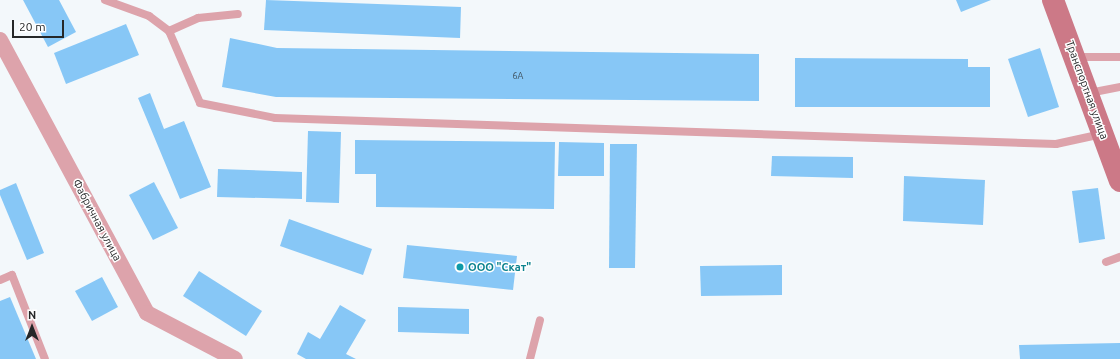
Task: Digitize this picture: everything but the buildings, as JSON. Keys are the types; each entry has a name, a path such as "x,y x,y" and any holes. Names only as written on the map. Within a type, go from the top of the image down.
{"street":[{"name":"Транспортная улица","path":"1053,0 1076,57 1120,181"},
{"name":"Фабричная улица","path":"0,40 147,313 235,359"}],"lane":[{"path":"105,0 149,16 169,31 200,103 274,118 1056,144 1103,134"},
{"path":"169,31 198,18 238,14"},
{"path":"1076,57 1120,58"},
{"path":"1088,93 1120,87"},
{"path":"1106,262 1120,257"},
{"path":"0,280 12,275 45,359"},
{"path":"530,359 540,320"}],"place":[{"name":"ООО \"Скат\"","path":"460,267"}]}
